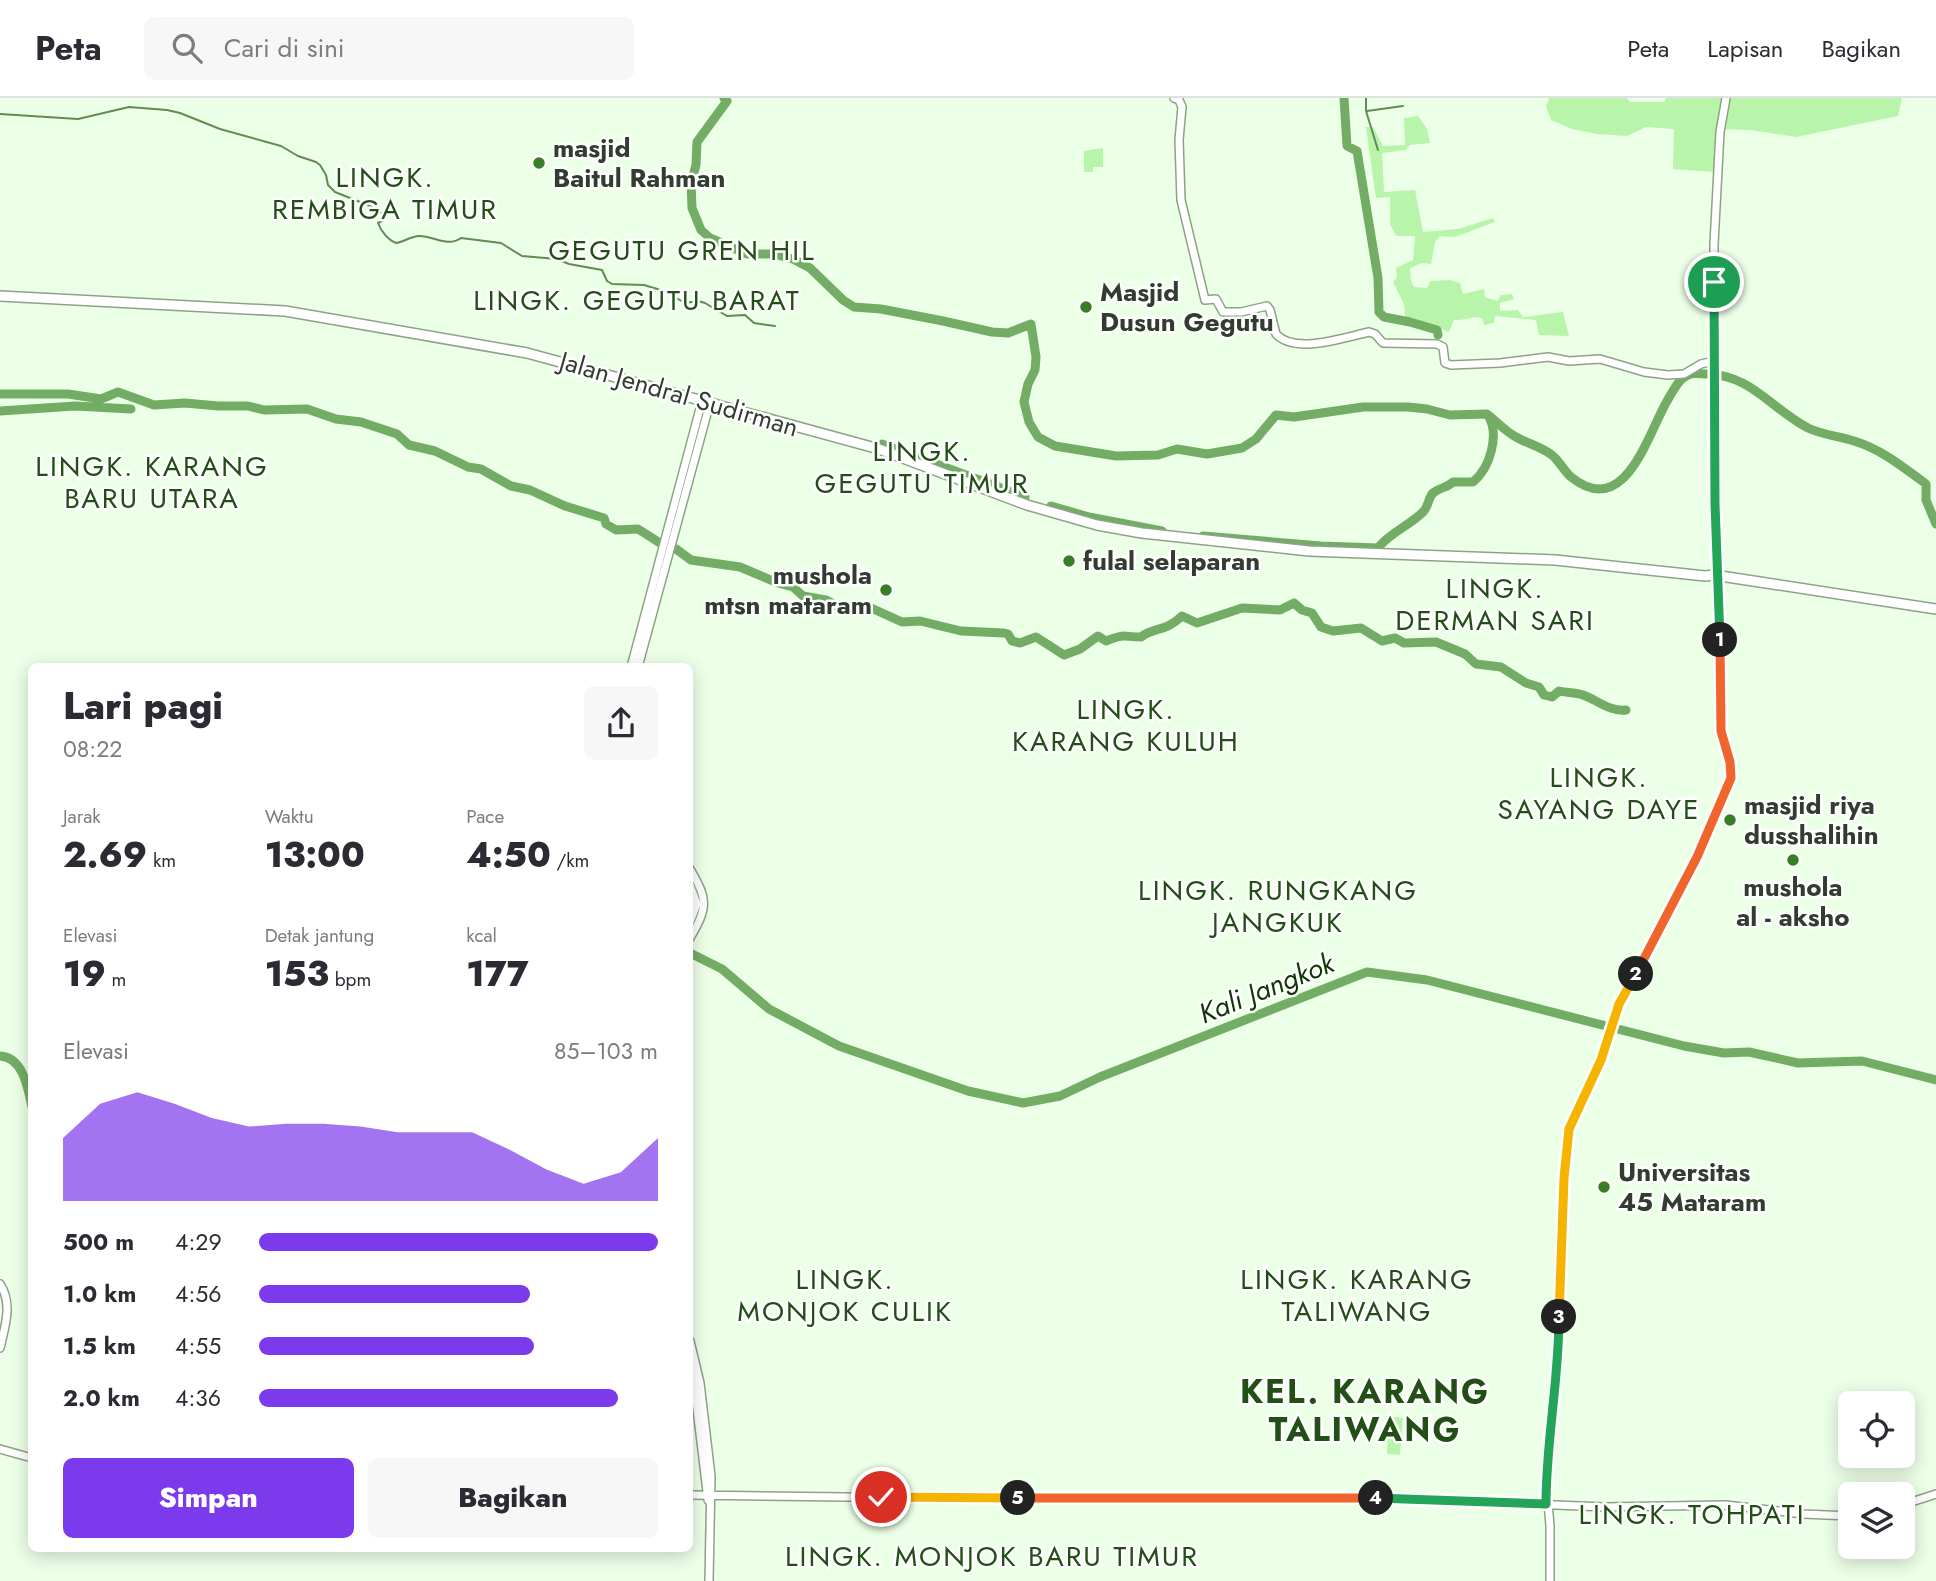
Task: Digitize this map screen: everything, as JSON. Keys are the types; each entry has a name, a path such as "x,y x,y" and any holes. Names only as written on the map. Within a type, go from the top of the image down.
{"highway":[{"name":"Jalan Jendral Sudirman","path":"0,296 258,309 332,318 527,353 879,449 1027,505 1097,525 1173,538 1345,553 1555,560 1705,576 1936,612"}],"street":[{"path":"1174,98 1179,100 1182,107 1179,140 1181,200 1205,300 1216,299 1221,310 1227,313 1246,312 1267,306 1276,334 1286,341 1326,342 1372,332 1383,343 1440,345 1444,348 1445,363 1451,365 1548,357 1569,361 1595,359 1668,376 1684,373 1701,364 1714,365"},
{"path":"1550,1581 1550,1521 1546,1504 1548,1448 1555,1392 1561,1221 1567,1140 1627,987 1655,940 1697,857 1730,781 1731,765 1721,726 1714,365 1714,244 1720,132 1726,98"},
{"path":"632,663 666,555 706,402"},
{"path":"640,663 666,555"},
{"path":"693,876 705,902 701,919 693,933"},
{"path":"693,893 697,904 693,914"},
{"path":"0,1284 8,1306 0,1348"},
{"path":"693,1354 700,1384 709,1501 709,1581"},
{"path":"693,1381 709,1501"},
{"path":"0,1449 28,1457"},
{"path":"1915,1501 1936,1494"},
{"path":"693,1496 709,1501 724,1496 1013,1499 1351,1497 1605,1507 1726,1505 1838,1515"},
{"path":"709,1501 724,1496"}],"green space":[{"path":"1549,98 1627,98 1630,102 1664,102 1666,98 1902,98 1898,116 1796,137 1750,130 1716,129 1715,172 1673,169 1674,129 1646,127 1627,136 1572,129 1551,120 1546,106"},
{"path":"1418,116 1427,129 1430,143 1410,145 1406,150 1382,153 1384,192 1415,190 1423,232 1458,229 1493,218 1495,222 1455,237 1440,236 1435,242 1431,264 1422,263 1410,268 1414,287 1427,288 1430,281 1450,280 1460,283 1463,294 1484,289 1485,297 1497,301 1501,295 1512,294 1514,299 1500,303 1500,311 1518,310 1523,317 1563,312 1569,336 1539,335 1536,320 1495,316 1494,323 1484,325 1479,317 1454,320 1449,332 1439,328 1431,332 1406,326 1404,304 1393,282 1397,277 1396,268 1413,260 1415,236 1396,236 1390,224 1390,197 1376,198 1366,127 1373,127 1383,146 1405,145 1404,118"},
{"path":"1103,148 1103,167 1093,167 1093,172 1084,172 1084,151"},
{"path":"1389,1416 1403,1418 1400,1455 1387,1454"}],"waterway":[{"path":"724,98 727,101 697,142 696,165 691,183 692,208 701,230 710,238 747,254 773,254 793,259 810,268 854,307 881,309 992,332 1008,333 1031,324 1036,357 1035,370 1024,402 1029,422 1038,437 1055,446 1116,456 1158,455 1177,449 1207,454 1242,448 1256,439 1276,415 1294,417 1363,407 1408,407 1450,415 1487,414 1512,435 1549,453 1571,477 1590,488 1606,488 1620,481 1632,468 1680,381 1691,374 1707,374 1737,380 1808,428 1864,444 1892,459 1926,484 1926,500 1936,524"},
{"path":"1344,98 1347,146 1357,151 1378,278 1379,312 1384,317 1437,330 1438,335"},
{"path":"1366,98 1366,111 1378,150"},
{"path":"1367,111 1403,106"},
{"path":"0,114 78,119 129,107 180,113 220,129 281,146 316,162 326,175 328,185 335,192 385,215 378,223 385,235 396,243 418,236 450,242 461,238 501,243 522,256 557,259 602,270 607,281 612,284 644,285 664,291 685,303 698,301 727,316 745,315 754,323 775,326"},
{"path":"0,394 68,394 101,399 118,392 154,405 185,403 248,406 264,410 307,409 336,419 361,422 397,434 409,445 435,451 468,467 481,469 511,486 530,490 565,506 604,518 606,524 616,530 638,529 691,560 740,567 793,587 803,596 826,600 841,608 869,607 902,622 920,621 961,631 1004,633 1008,634 1012,641 1020,643 1036,637 1064,655 1080,649 1098,636 1106,641 1121,636 1141,637 1170,625 1182,616 1197,623 1242,608 1280,610 1294,603 1302,610 1312,613 1321,627 1333,631 1361,628 1382,641 1395,638 1404,643 1436,642 1465,654 1476,664 1501,667 1526,683 1539,687 1544,695 1552,697 1559,691 1577,693 1609,707 1626,710"},
{"path":"0,411 75,406 131,409"},
{"path":"1203,536 1378,548 1423,512 1431,495 1436,491 1453,482 1473,482 1479,476 1488,460 1493,441 1488,415"},
{"path":"882,444 1025,497"},
{"path":"1051,506 1089,517 1162,531"},
{"name":"Kali Jangkok","path":"693,954 722,969 769,1009 839,1046 968,1091 1023,1103 1060,1096 1100,1077 1367,972 1427,980 1684,1046 1724,1053 1749,1052 1798,1063 1862,1061 1936,1080"},
{"name":"Kali Jangkok","path":"0,1056 8,1058 19,1068 28,1091"}],"place":[{"name":"masjid Baitul Rahman","path":"539,163"},
{"name":"Masjid Dusun Gegutu","path":"1086,307"},
{"name":"fulal selaparan","path":"1069,561"},
{"name":"mushola mtsn mataram","path":"886,590"},
{"name":"masjid riya dusshalihin","path":"1730,820"},
{"name":"mushola al - aksho","path":"1793,860"},
{"name":"Universitas 45 Mataram","path":"1604,1187"}],"district":[{"name":"LINGK. REMBIGA TIMUR","path":"385,193"},
{"name":"GEGUTU GREN HIL","path":"682,250"},
{"name":"LINGK. GEGUTU BARAT","path":"637,300"},
{"name":"LINGK. GEGUTU TIMUR","path":"922,467"},
{"name":"LINGK. KARANG BARU UTARA","path":"152,482"},
{"name":"LINGK. DERMAN SARI","path":"1495,604"},
{"name":"LINGK. KARANG KULUH","path":"1126,725"},
{"name":"LINGK. SAYANG DAYE","path":"1599,793"},
{"name":"LINGK. RUNGKANG JANGKUK","path":"1278,906"},
{"name":"LINGK. MONJOK CULIK","path":"845,1295"},
{"name":"LINGK. KARANG TALIWANG","path":"1357,1295"},
{"name":"KEL. KARANG TALIWANG","path":"1365,1410"},
{"name":"LINGK. TOHPATI","path":"1692,1514"},
{"name":"LINGK. MONJOK BARU TIMUR","path":"992,1556"}],"route":[{"path":"881,1497 1351,1497 1546,1504 1558,1349 1564,1178 1569,1129 1601,1060 1619,1004 1697,857 1732,771 1720,722 1714,282"}]}
